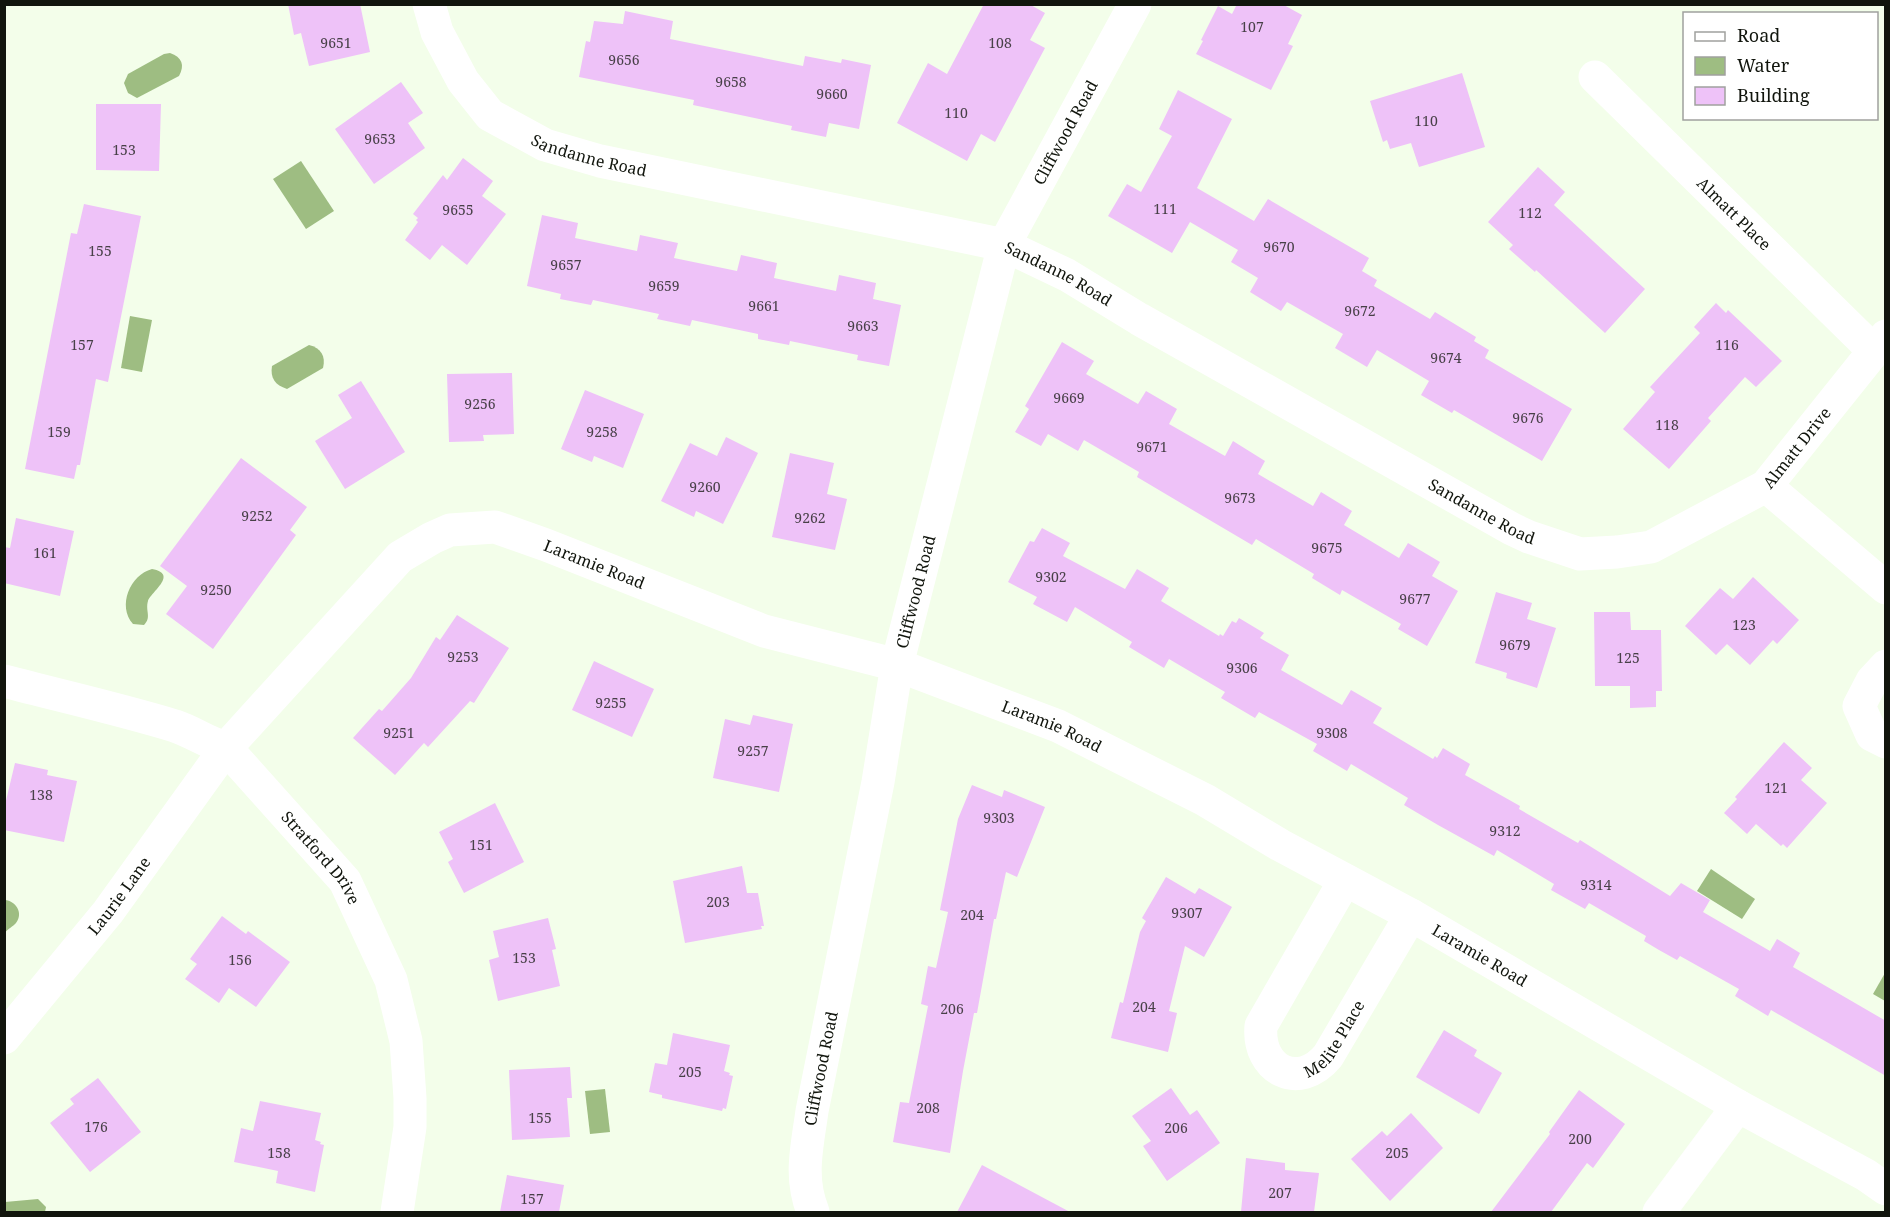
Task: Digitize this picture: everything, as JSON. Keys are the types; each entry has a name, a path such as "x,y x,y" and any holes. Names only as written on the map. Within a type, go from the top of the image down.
{"street":[{"name":"Sandanne Road","path":"429,4 437,32 466,85 490,115 545,145 600,161 1004,245 1067,275 1139,319 1512,529 1528,537 1580,554 1617,552"},
{"name":"Cliffwood Road","path":"813,1212 806,1194 804,1162 812,1111 878,782 897,665 1004,245 1135,4"},
{"name":"Almatt Place","path":"1595,77 1879,343"},
{"name":"Almatt Drive","path":"1617,552 1651,547 1766,486 1879,343"},
{"path":"1766,486 1886,588"},
{"name":"Laramie Road","path":"226,748 400,557 450,530 495,527 764,631 897,665 1058,726 1205,800 1280,845 1411,915 1738,1106 1866,1175 1886,1189"},
{"path":"1886,666 1872,681 1859,706 1872,735 1886,742"},
{"name":"Stratford Drive","path":"4,681 66,698 95,703 178,727 210,744 226,748 345,881 391,980 406,1041 410,1127 397,1212"},
{"name":"Laurie Lane","path":"4,1038 108,912 226,748"},
{"name":"Melite Place","path":"1345,880 1261,1026 1260,1038 1263,1051 1279,1069 1290,1073 1301,1073 1311,1071 1321,1065 1411,915"},
{"path":"1659,1212 1738,1106"}],"water":[{"path":"170,53 181,62 182,68 179,76 137,98 128,93 124,83 128,74"},
{"path":"301,161 334,211 306,229 273,179"},
{"path":"130,316 152,320 142,372 121,368"},
{"path":"309,345 322,353 323,368 287,389 279,385 274,380 272,366"},
{"path":"152,569 160,571 163,579 148,601 148,617 144,625 133,624 126,609 128,592 132,584 144,572"},
{"path":"1711,869 1755,899 1742,919 1697,891"},
{"path":"5,900 15,905 19,915 16,923 5,933"},
{"path":"1886,973 1885,1001 1873,994"},
{"path":"605,1089 610,1132 590,1134 585,1091"},
{"path":"38,1199 46,1207 45,1212 5,1212 5,1202"}],"building":[{"path":"288,4 360,4 370,52 309,66 301,33 294,35"},
{"path":"984,4 1029,4 1045,13 1030,40 1045,48 995,142 981,134 967,161 897,123 928,63 947,74"},
{"path":"1237,4 1282,4 1302,15 1288,44 1293,46 1271,90 1196,54 1218,6 1232,14"},
{"path":"625,11 673,21 670,39 803,66 805,56 841,63 842,59 871,65 859,129 829,123 826,137 791,130 792,126 693,105 694,100 579,77 586,41 590,42 594,21 623,24"},
{"path":"1462,73 1485,147 1419,167 1411,143 1390,149 1387,140 1383,142 1370,101"},
{"path":"401,82 423,113 408,123 425,148 374,184 335,129"},
{"path":"1178,90 1232,119 1197,188 1254,221 1268,199 1369,258 1362,271 1377,280 1374,286 1430,319 1435,312 1476,337 1474,341 1489,350 1485,358 1572,409 1542,461 1454,410 1452,413 1421,395 1429,381 1377,350 1367,367 1335,348 1343,334 1287,302 1281,311 1250,292 1258,278 1231,262 1238,250 1190,222 1172,253 1108,216 1127,184 1141,192 1172,136 1159,129"},
{"path":"96,104 161,104 159,171 96,170"},
{"path":"463,158 493,181 482,196 506,214 467,265 442,245 430,260 405,240 418,222 416,220 418,218 413,214 443,175 447,180"},
{"path":"1538,167 1565,192 1554,205 1645,289 1605,333 1536,270 1535,272 1509,249 1513,245 1488,222"},
{"path":"84,204 141,216 108,382 96,379 80,465 77,465 74,479 25,469 71,233 77,234"},
{"path":"542,215 578,223 575,238 637,251 640,235 678,243 674,258 737,271 741,255 777,263 774,278 836,291 839,275 876,283 873,299 901,305 889,366 857,360 858,355 790,341 789,345 758,339 758,334 692,320 690,326 657,319 659,314 593,300 591,305 560,299 561,294 527,286"},
{"path":"1716,303 1726,313 1728,310 1782,361 1756,387 1745,377 1708,418 1711,421 1669,469 1623,429 1655,392 1650,387 1700,333 1694,327"},
{"path":"1062,342 1094,361 1086,374 1138,404 1146,391 1177,409 1169,424 1225,456 1233,441 1265,461 1258,474 1313,506 1321,492 1352,511 1344,525 1399,558 1408,543 1440,562 1432,576 1458,591 1427,646 1398,629 1401,624 1342,590 1340,595 1312,578 1314,574 1256,539 1252,545 1137,477 1139,472 1084,440 1078,451 1048,434 1041,446 1015,432 1029,409 1025,406"},
{"path":"512,373 514,434 483,435 484,441 449,442 447,374"},
{"path":"361,381 405,452 345,489 315,441 352,418 338,395"},
{"path":"585,390 644,414 623,468 594,456 592,462 561,449"},
{"path":"726,437 758,453 723,524 696,511 694,517 661,501 690,443 717,456"},
{"path":"790,453 834,463 827,494 847,499 835,550 772,537"},
{"path":"241,458 307,507 290,530 296,535 213,649 166,614 187,586 160,566"},
{"path":"16,518 74,531 60,596 4,583 4,547 10,548"},
{"path":"1042,528 1070,543 1063,556 1125,589 1137,569 1169,588 1161,601 1219,636 1220,634 1223,636 1232,621 1236,623 1239,618 1264,633 1260,638 1289,655 1281,670 1342,705 1351,690 1382,708 1373,723 1433,759 1435,756 1437,758 1443,748 1470,764 1465,775 1578,843 1580,840 1670,896 1681,883 1710,900 1703,912 1770,951 1777,939 1800,953 1793,967 1886,1021 1886,1076 1771,1010 1768,1016 1735,996 1739,989 1680,956 1677,960 1659,950 1644,941 1646,936 1589,903 1585,909 1551,890 1554,884 1497,850 1494,856 1438,825 1404,805 1408,798 1351,764 1347,771 1313,751 1317,744 1259,712 1255,718 1221,698 1225,692 1169,659 1164,668 1129,647 1132,642 1075,607 1067,622 1033,604 1037,597 1008,582 1030,541 1034,542"},
{"path":"1753,577 1799,620 1777,644 1773,640 1750,665 1727,644 1716,655 1685,626 1720,588 1733,599"},
{"path":"1496,592 1532,603 1527,619 1556,628 1537,688 1506,678 1507,673 1475,663"},
{"path":"1594,612 1630,612 1631,630 1661,630 1662,691 1656,691 1656,707 1630,708 1630,686 1595,686"},
{"path":"457,615 509,648 474,703 470,701 428,747 424,743 395,775 353,738 379,709 382,711 411,678 436,637 440,640"},
{"path":"594,661 654,689 632,737 572,710"},
{"path":"753,715 793,724 779,792 713,778 725,719 750,725"},
{"path":"1784,742 1812,768 1801,780 1827,803 1787,848 1783,844 1781,846 1756,824 1747,834 1724,813 1737,799 1735,797"},
{"path":"15,763 48,770 47,775 77,781 64,842 4,830 4,809"},
{"path":"972,785 1002,797 1004,790 1045,807 1017,877 1006,872 996,919 994,919 977,1013 974,1013 950,1153 893,1142 900,1102 909,1103 928,1006 921,1004 928,966 936,968 948,912 940,910 958,819"},
{"path":"495,803 524,862 464,893 448,862 453,859 439,832"},
{"path":"742,866 747,893 758,893 764,926 761,926 762,929 685,943 673,881"},
{"path":"1166,877 1195,894 1199,888 1232,907 1204,957 1185,946 1169,1011 1177,1013 1168,1052 1111,1038 1120,1002 1123,1003 1140,932 1146,921 1142,918"},
{"path":"222,916 246,934 248,931 290,962 256,1007 229,988 219,1003 185,979 197,964 190,959"},
{"path":"548,918 556,949 552,950 560,986 498,1001 489,960 499,957 493,931"},
{"path":"1444,1030 1477,1050 1474,1056 1502,1073 1479,1114 1416,1077"},
{"path":"673,1033 730,1045 724,1071 733,1076 726,1109 723,1108 722,1111 662,1098 662,1095 649,1092 655,1063 667,1065"},
{"path":"570,1067 572,1098 567,1098 570,1137 512,1140 509,1070"},
{"path":"98,1078 141,1132 90,1172 50,1123 74,1104 70,1099"},
{"path":"1171,1088 1190,1115 1197,1110 1220,1143 1167,1181 1143,1146 1151,1141 1132,1116"},
{"path":"1579,1090 1625,1124 1593,1168 1587,1163 1551,1212 1491,1212 1550,1134 1549,1132"},
{"path":"260,1101 321,1113 315,1140 324,1145 315,1192 276,1183 278,1171 234,1162 241,1128 253,1131"},
{"path":"1411,1113 1443,1148 1390,1201 1351,1159 1382,1131 1387,1136"},
{"path":"1246,1158 1285,1163 1285,1170 1319,1173 1314,1212 1241,1212"},
{"path":"982,1165 1070,1212 957,1212"},
{"path":"507,1175 564,1185 559,1212 500,1212"}]}
